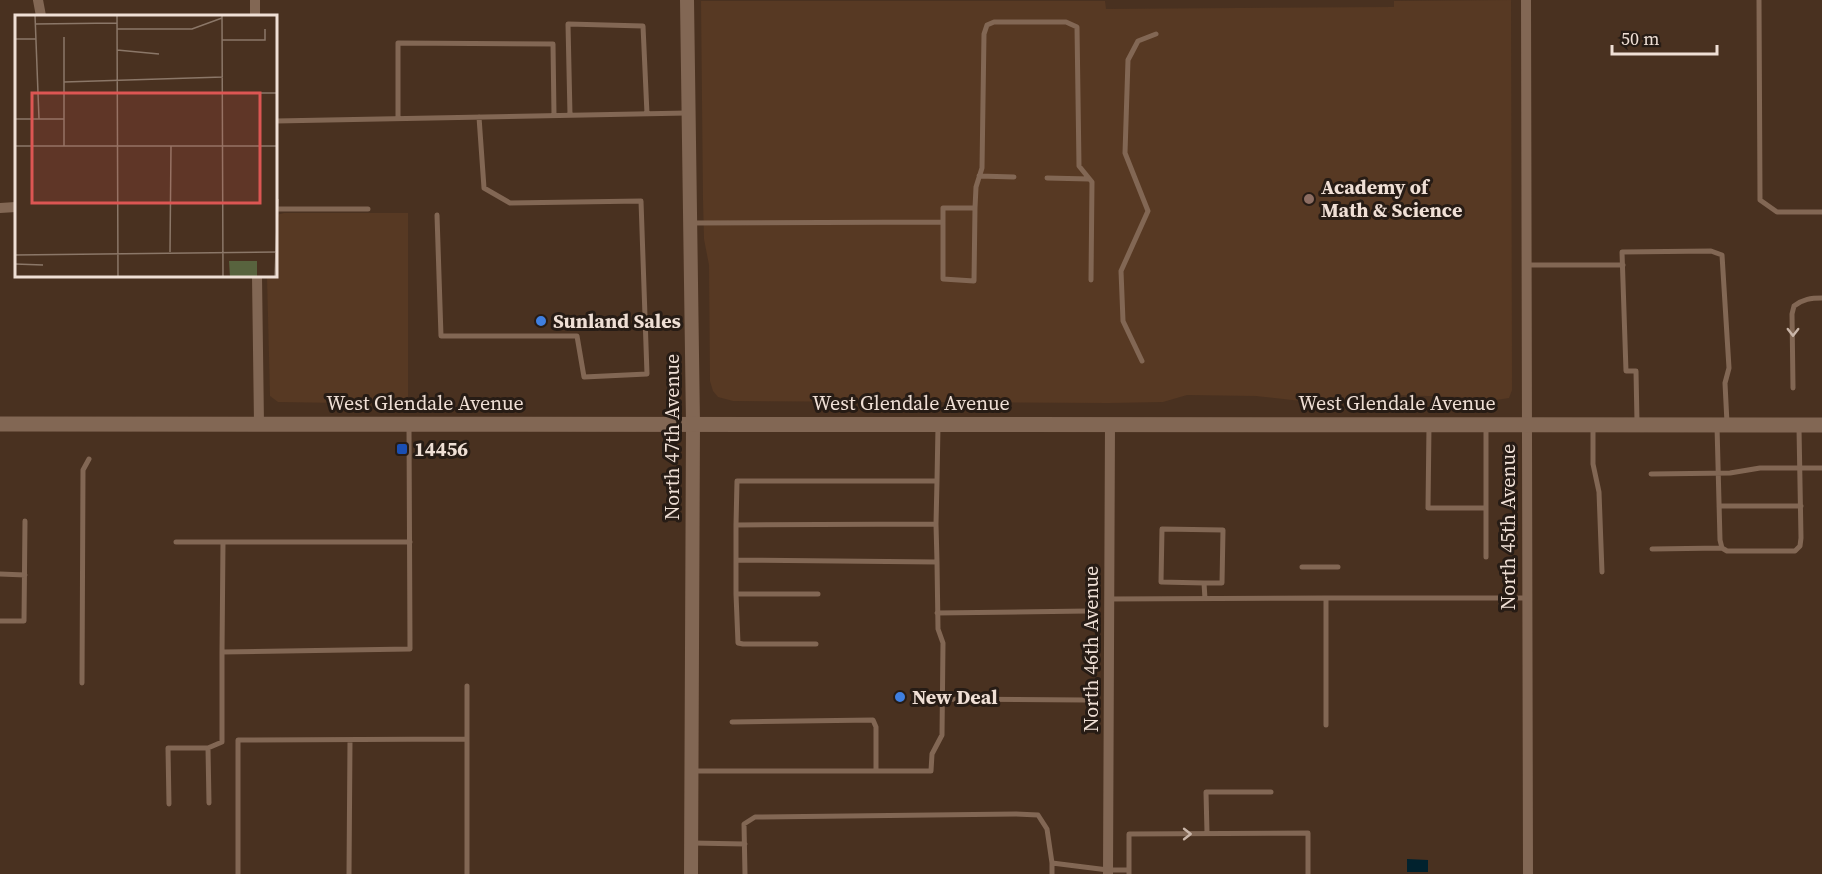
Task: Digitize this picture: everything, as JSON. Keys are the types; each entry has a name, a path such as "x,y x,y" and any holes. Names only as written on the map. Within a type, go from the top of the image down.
{"main road":[{"name":"West Glendale Avenue","path":"0,424 1822,425"}],"street":[{"path":"38,0 41,15"},
{"name":"North 47th Avenue","path":"687,0 693,424 691,874"},
{"name":"North 45th Avenue","path":"1526,0 1528,874"},
{"path":"0,208 15,207"},
{"path":"257,278 259,424"},
{"name":"North 46th Avenue","path":"1108,872 1110,424"}],"lane":[{"path":"1759,0 1760,200 1777,212 1822,212"},
{"path":"975,208 943,208 943,279 974,281 975,208 982,168 984,34 987,25 994,22 1066,22 1077,27 1079,166 1092,182 1091,280"},
{"path":"570,115 568,24 644,26 647,114"},
{"path":"1142,361 1123,321 1121,271 1148,211 1125,153 1128,60 1138,41 1156,34"},
{"path":"398,118 398,44 553,44 554,115"},
{"path":"278,121 687,113"},
{"path":"437,214 441,336 577,336 584,376 647,374 642,201 510,203 484,188 479,117"},
{"path":"979,176 1014,177"},
{"path":"1047,178 1089,179"},
{"path":"278,209 368,209"},
{"path":"689,223 943,222"},
{"path":"1637,424 1636,371 1626,371 1622,252 1711,251 1722,255 1730,368 1725,383 1718,473 1722,548"},
{"path":"1526,265 1623,265"},
{"path":"1793,388 1792,314 1794,306 1801,301 1822,298"},
{"path":"222,652 410,649 409,424"},
{"path":"691,771 931,771 933,754 942,735 943,643 938,629 937,613 938,424"},
{"path":"1429,424 1428,508 1486,508"},
{"path":"1486,424 1486,557"},
{"path":"1593,424 1593,464 1599,492 1602,572"},
{"path":"1652,549 1722,548 1727,551 1795,551 1800,546 1801,538 1799,424"},
{"path":"82,683 83,470 89,459"},
{"path":"1651,474 1718,473 1760,468 1822,468"},
{"path":"816,644 738,643 737,481 937,481"},
{"path":"1719,506 1801,506"},
{"path":"0,621 24,621 25,521"},
{"path":"736,525 936,524"},
{"path":"1162,529 1223,530 1222,583 1204,583 1161,582 1162,529"},
{"path":"176,542 410,542"},
{"path":"169,804 168,748 208,748 222,742 223,542"},
{"path":"736,560 937,562"},
{"path":"1302,567 1338,567"},
{"path":"0,574 25,575"},
{"path":"1204,583 1205,599"},
{"path":"736,594 818,594"},
{"path":"1326,598 1326,725"},
{"path":"1109,599 1526,598"},
{"path":"937,613 1088,611"},
{"path":"467,686 467,874"},
{"path":"942,699 1085,700"},
{"path":"732,722 873,720 876,727 876,771"},
{"path":"238,874 238,740 467,739"},
{"path":"349,874 350,741"},
{"path":"208,748 209,803"},
{"path":"1207,833 1206,792 1271,792"},
{"path":"745,874 744,824 755,817 1016,814 1038,815 1047,829 1052,874"},
{"path":"1052,863 1108,872 1129,872 1129,834 1308,833 1308,874"},
{"path":"691,843 745,844"}],"shaded area":[{"path":"1511,0 1512,390 1509,398 1490,401 1461,397 1393,395 1360,403 1319,403 1256,396 1187,395 1163,402 1108,403 733,401 718,397 713,391 710,381 709,265 704,239 701,1 1105,1 1106,9 1394,7 1394,1"},
{"path":"408,213 408,404 278,402 270,396 267,278 278,278 278,214"}],"water":[{"path":"1407,859 1428,860 1428,872 1407,872"}],"place":[{"name":"Academy of Math & Science","path":"1309,199"},
{"name":"Sunland Sales","path":"541,321"},
{"name":"14456","path":"402,449"},
{"name":"New Deal","path":"900,697"}]}
